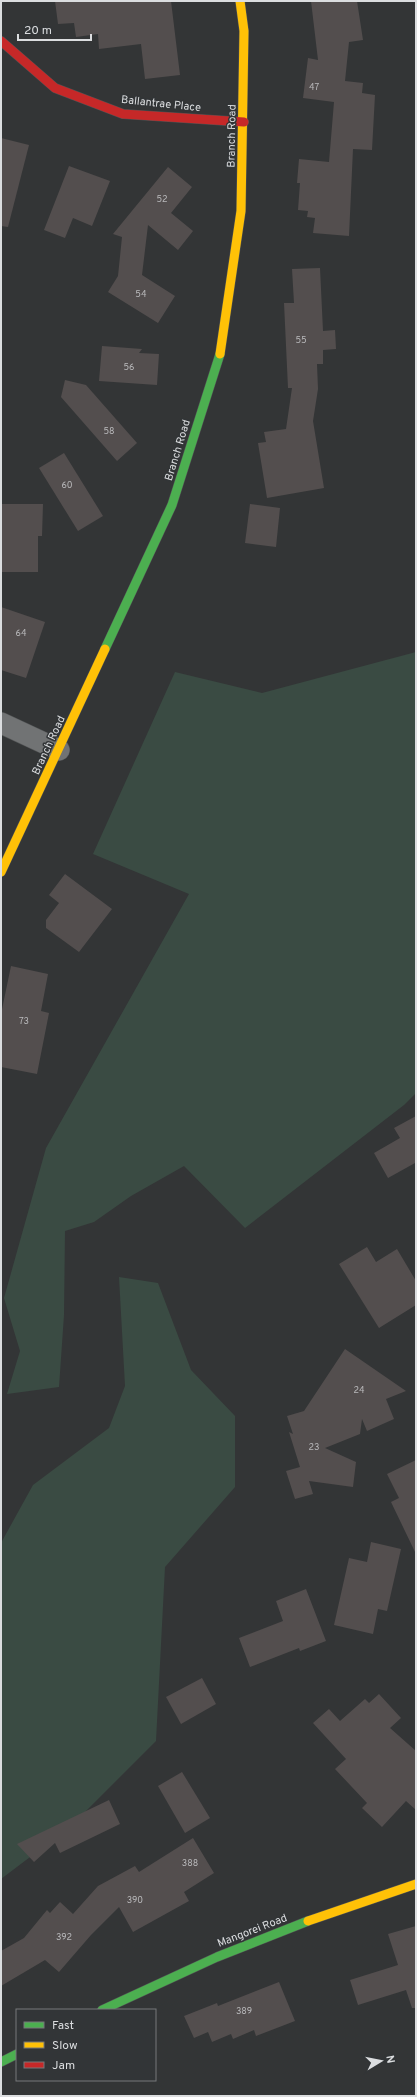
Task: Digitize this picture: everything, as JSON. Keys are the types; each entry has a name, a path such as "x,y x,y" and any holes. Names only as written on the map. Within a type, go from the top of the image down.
{"street":[{"name":"Branch Road","path":"1,872 172,505 221,350 241,211 244,122 244,31 240,1"},
{"name":"Ballantrae Place","path":"1,41 55,88 123,114 244,122"},
{"path":"1,723 59,750"},
{"name":"Mangorei Road","path":"104,2009 228,1952 365,1900 416,1884"},
{"path":"1,2062 16,2054"}],"green space":[{"path":"416,652 416,1093 404,1105 245,1228 184,1166 131,1196 94,1222 65,1231 64,1315 59,1387 7,1394 20,1351 4,1298 46,1148 189,894 93,854 175,672 262,693"},
{"path":"119,1277 158,1283 191,1370 235,1416 235,1487 165,1567 156,1741 71,1826 1,1879 1,1543 33,1485 109,1428 125,1386"}],"building":[{"path":"55,1 171,1 180,75 145,79 141,44 99,49 98,34 76,37 74,23 58,24"},
{"path":"311,1 357,1 363,40 349,42 345,81 363,83 362,93 375,95 372,150 353,149 349,236 313,233 315,218 307,217 308,211 298,210 300,183 297,183 299,159 329,162 334,102 303,98 308,58 318,60"},
{"path":"1,138 29,145 8,227 1,226"},
{"path":"69,166 110,181 92,226 73,218 65,238 44,230"},
{"path":"168,167 192,187 171,213 193,231 178,250 148,225 142,275 175,296 158,323 108,292 118,276 122,237 113,234"},
{"path":"320,268 323,331 335,330 336,349 323,350 323,364 317,364 318,389 313,421 324,488 267,498 258,443 266,442 264,432 286,429 292,388 288,388 284,303 294,303 292,269"},
{"path":"102,346 142,349 139,353 159,354 157,385 99,381"},
{"path":"65,380 86,385 137,443 117,461 61,397"},
{"path":"64,453 103,516 78,531 39,468"},
{"path":"1,504 43,504 42,536 38,536 38,572 1,572"},
{"path":"250,504 280,508 276,547 245,543"},
{"path":"1,607 45,622 26,678 1,670"},
{"path":"65,874 112,909 79,952 46,928 46,920 59,903 49,895"},
{"path":"11,966 48,974 41,1011 49,1013 37,1074 1,1067 1,1014"},
{"path":"416,1116 416,1165 415,1163 388,1178 374,1153 400,1138 394,1128"},
{"path":"367,1247 376,1262 397,1249 416,1281 416,1305 379,1328 339,1264"},
{"path":"345,1349 406,1391 386,1399 394,1419 367,1431 362,1419 360,1434 325,1448 356,1462 353,1487 309,1481 313,1494 295,1499 286,1471 300,1467 289,1432 293,1434 287,1416 304,1411"},
{"path":"416,1460 416,1554 391,1502 399,1498 387,1474"},
{"path":"371,1542 401,1549 387,1611 378,1609 373,1634 334,1625 349,1558 367,1562"},
{"path":"306,1589 326,1641 300,1651 299,1648 250,1667 239,1638 283,1621 276,1601"},
{"path":"202,1678 216,1704 181,1724 166,1697"},
{"path":"379,1694 401,1718 390,1728 416,1751 416,1810 406,1801 382,1827 362,1808 367,1803 335,1769 346,1759 313,1723 329,1709 340,1721 365,1699 369,1703"},
{"path":"182,1772 210,1818 185,1833 158,1786"},
{"path":"109,1800 120,1824 60,1853 55,1843 34,1862 17,1844"},
{"path":"193,1838 214,1873 184,1892 189,1901 133,1932 119,1907 91,1935 59,1972 45,1960 1,1986 1,1951 24,1938 47,1910 50,1913 60,1902 73,1914 98,1886 135,1866 139,1872"},
{"path":"416,1926 416,2008 412,2008 406,1990 358,2005 350,1980 398,1965 388,1934"},
{"path":"279,1982 295,2021 256,2036 254,2030 233,2039 231,2034 212,2042 208,2032 194,2038 184,2016 217,2003 218,2006"}],"traffic: fast":[{"path":"105,649 172,505 220,354"},
{"path":"104,2009 217,1957 308,1921"},
{"path":"1,2062 16,2054"}],"traffic: slow":[{"path":"220,354 241,211 244,31 240,1"},
{"path":"1,872 105,649"},
{"path":"308,1921 416,1884"}],"traffic: jam":[{"path":"1,41 55,88 123,114 244,122"}]}
